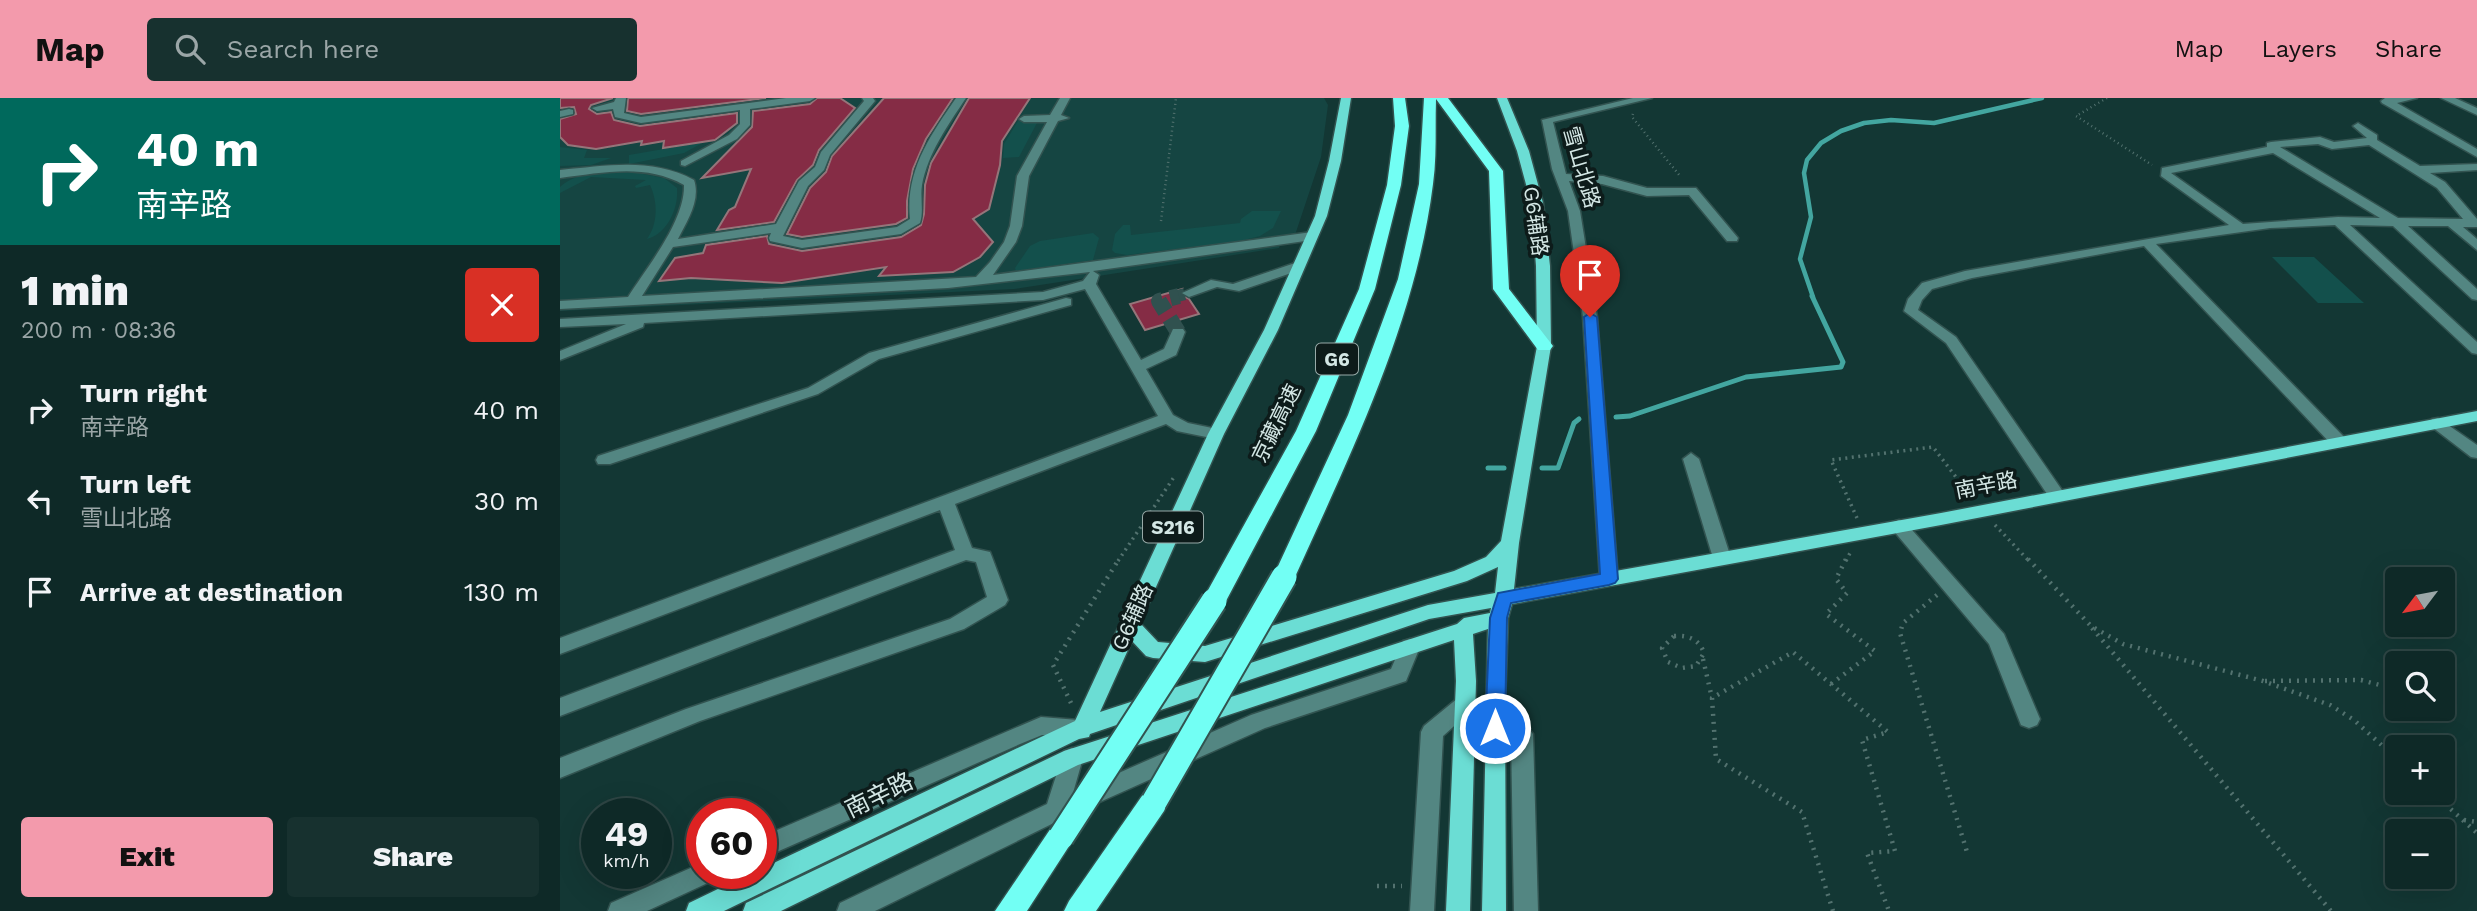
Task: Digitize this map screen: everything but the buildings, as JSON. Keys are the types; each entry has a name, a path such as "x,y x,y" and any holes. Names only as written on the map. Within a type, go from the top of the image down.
{"highway":[{"name":"京藏高速","path":"1058,824 1214,601 1306,431 1367,289 1394,185 1402,126 1399,98"},
{"path":"1079,911 1154,802 1284,577 1358,415 1406,279 1426,184 1430,98"},
{"path":"1442,98 1496,171 1501,289 1544,346"},
{"path":"1010,911 1058,824"}],"main road":[{"name":"G6辅路","path":"1072,758 1128,624 1216,434 1271,330 1321,216 1335,162 1346,98"},
{"name":"G6辅路","path":"1494,911 1495,702 1501,608 1544,346 1543,266 1537,203 1523,151 1502,98"},
{"name":"南辛路","path":"698,911 1083,727 1428,612 1501,608 1609,579 1982,511 2477,415"},
{"path":"1128,624 1153,650 1205,654 1460,576 1493,562 1510,542"},
{"path":"755,911 1072,758 1463,630 1501,608"},
{"path":"1458,911 1465,704 1463,630"}],"street":[{"path":"597,108 620,102 619,115 633,120 810,98"},
{"path":"867,98 870,101 825,153 820,169 803,184 775,238 802,244 901,230 916,220 913,201 923,157 961,98"},
{"path":"2412,98 2386,101 2477,154"},
{"path":"2446,98 2477,112"},
{"name":"雪山北路","path":"1609,579 1590,317 1574,211 1561,177 1547,120 1641,100"},
{"path":"1024,119 1063,106"},
{"path":"997,278 1021,238 1029,186 1063,106"},
{"path":"980,280 995,265 1010,242 1016,226 1023,176 1063,106"},
{"path":"640,169 685,163 733,137 745,125 746,107"},
{"path":"2358,126 2369,132 2373,137 2371,141"},
{"path":"2475,223 2441,185 2371,141 2332,146 2320,140 2271,145 2396,222 2477,296"},
{"path":"2241,228 2165,174 2166,170 2276,149"},
{"path":"685,163 690,166 685,180"},
{"path":"2418,170 2477,167"},
{"path":"563,176 607,168 640,169 671,173 685,180 692,191 691,200 632,302"},
{"path":"1561,177 1603,180 1647,192 1692,191 1732,238"},
{"path":"2057,496 1951,340 1911,311 1915,299 1927,286 1970,274 2241,228 2338,221 2475,223"},
{"path":"2338,221 2477,350"},
{"path":"2452,223 2477,246"},
{"path":"667,244 778,228"},
{"path":"560,305 980,280 1312,236"},
{"path":"2147,242 2339,442"},
{"path":"1188,293 1216,283 1234,288 1298,266"},
{"path":"1094,267 1092,289 1167,418 1183,428 1216,434"},
{"path":"560,323 1043,296 1092,289"},
{"path":"604,460 813,391 874,356 1092,289"},
{"path":"560,356 650,319"},
{"path":"1136,368 1171,352 1178,332"},
{"path":"560,646 1167,418"},
{"path":"2438,423 2477,453"},
{"path":"1691,459 1722,558"},
{"path":"945,501 965,553"},
{"path":"1899,526 1997,640 2029,719"},
{"path":"560,707 965,553 983,557 998,600 957,624 693,715 560,768"},
{"path":"849,911 1058,824 1259,721 1399,675 1410,647"},
{"path":"1495,702 1522,734 1526,911"},
{"path":"1422,911 1432,732 1465,704"},
{"path":"777,841 1041,726 1083,727"},
{"path":"1058,824 1072,758"},
{"path":"620,911 686,881"}],"path":[{"path":"1161,221 1176,98"},
{"path":"2107,98 2076,116 2165,174"},
{"path":"1641,100 1632,117 1692,191"},
{"path":"1831,684 1875,651 1826,614 1847,593 1836,579 1851,552 1857,534 1831,460 1933,447 1982,511 2091,626 2331,911"},
{"path":"1949,585 1903,623 1900,633 1967,852"},
{"path":"2091,626 2123,644 2263,681 2330,705 2354,720 2385,748"},
{"path":"1703,659 1695,667 1682,669 1668,663 1662,648 1668,639 1687,636 1703,647 1712,698 1716,759 1802,811 1833,911"},
{"path":"1712,698 1793,652 1888,732 1862,740 1895,851 1867,853 1889,911"},
{"path":"2263,681 2337,678 2372,681 2385,686"},
{"path":"2446,805 2477,834"},
{"path":"2462,819 2477,821"}],"shaded area":[{"path":"560,98 1324,98 1328,105 1321,157 1295,235 1282,237 1279,248 1014,289 560,311"},
{"path":"1018,121 1038,121 1019,157 1003,158 1004,144"},
{"path":"704,142 684,153 629,164 629,155"},
{"path":"560,147 587,150 584,158 611,158 591,165 560,166"},
{"path":"627,171 664,178 677,188 674,212 666,226 647,239 655,220 654,198 650,185 635,186 646,180 591,177 560,193 560,187 575,178 592,173"},
{"path":"1252,211 1281,211 1273,228 1260,236 1240,241 1127,255 1112,250 1115,234 1123,225 1130,225 1131,235 1240,223 1241,219"},
{"path":"1093,233 1099,238 1093,260 1016,271 1015,268 1030,246 1040,241"},
{"path":"2272,257 2314,257 2364,303 2318,303"}],"waterway":[{"path":"1813,297 1800,259 1811,217 1804,173 1807,160 1821,143 1841,131 1864,123 1891,120 1934,123 2042,98"},
{"path":"1616,417 1630,416 1746,377 1841,367 1843,362 1812,296"},
{"path":"1542,468 1558,468 1574,423 1579,419"},
{"path":"1488,468 1504,468"}],"tunnel":[{"path":"1173,297 1189,293"},
{"path":"1178,332 1159,301 1179,296"}],"route":[{"path":"1495,728 1499,618 1504,598 1609,579 1590,317"}]}
